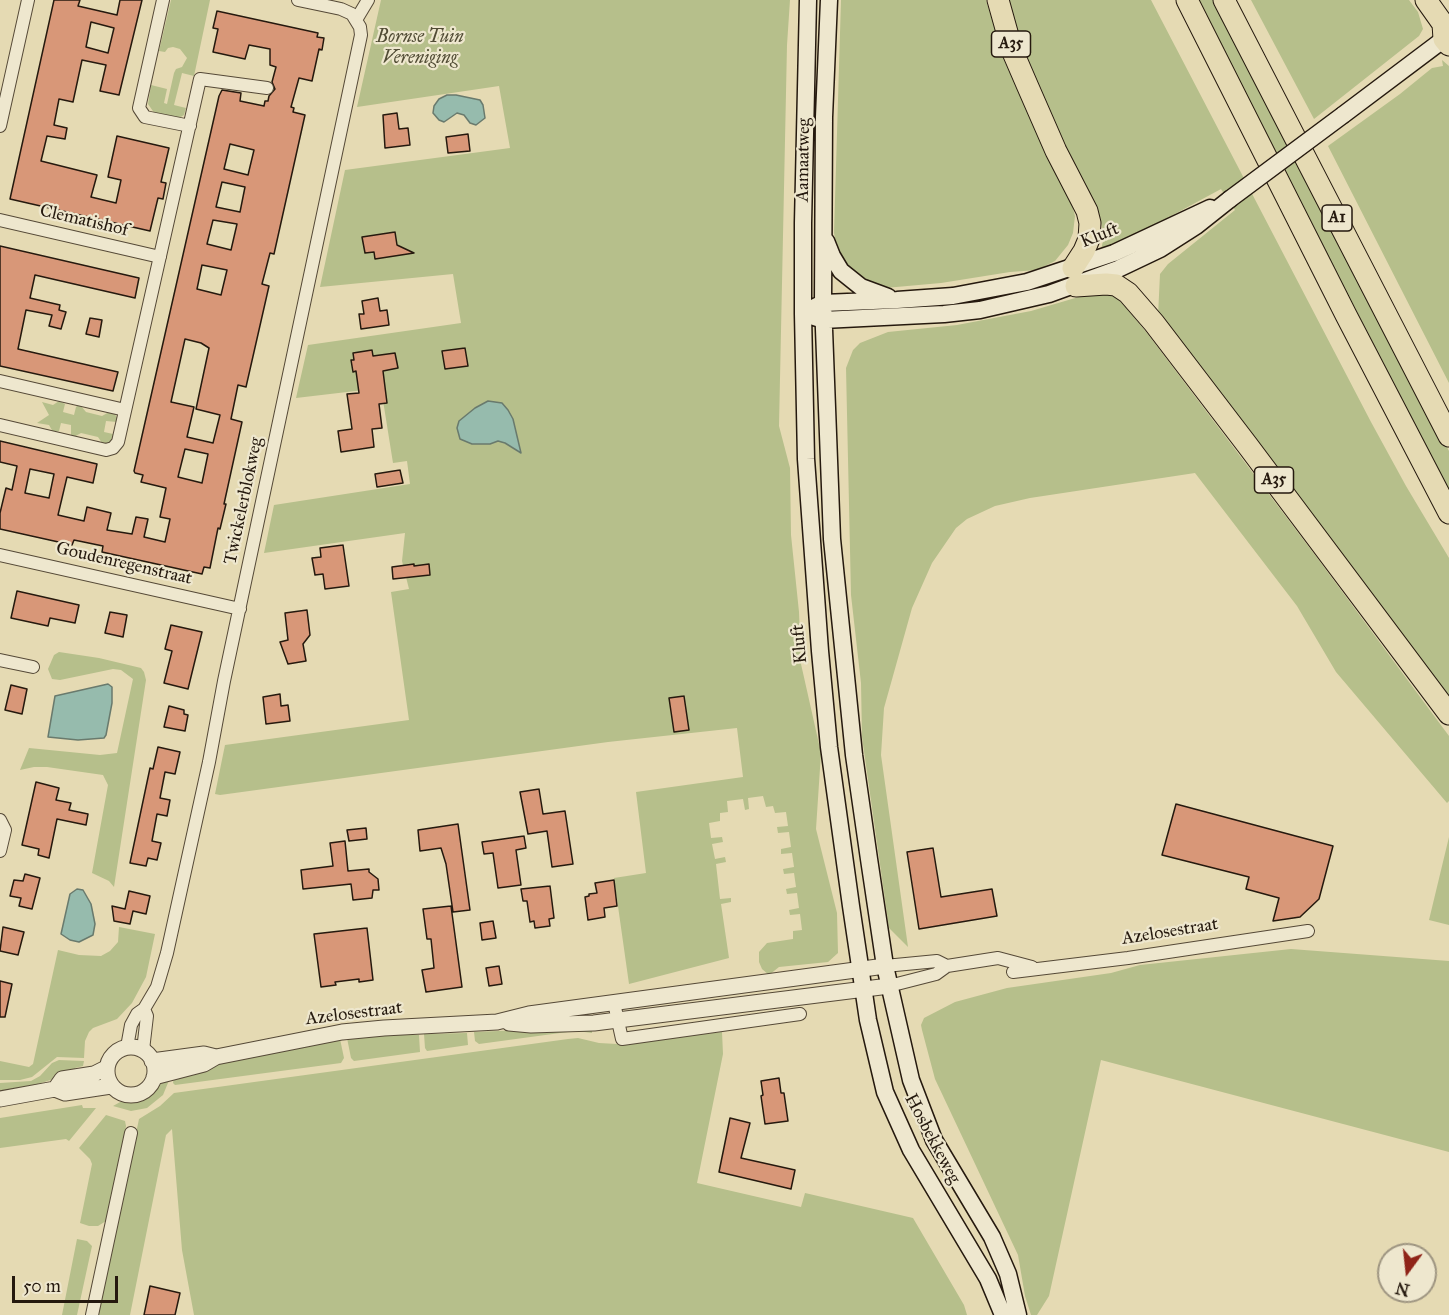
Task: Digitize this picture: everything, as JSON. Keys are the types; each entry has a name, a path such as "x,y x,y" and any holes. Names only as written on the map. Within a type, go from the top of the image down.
{"highway":[{"name":"A35","path":"998,0 1012,50 1056,151 1087,211 1090,223 1089,239 1075,277 1123,288 1128,292 1248,446 1449,714"},
{"name":"A1","path":"1187,0 1449,513"},
{"name":"A1","path":"1224,0 1449,436"},
{"path":"1426,0 1443,24 1447,42"}],"main road":[{"name":"Aamaatweg","path":"803,314 808,0"},
{"name":"Aamaatweg","path":"823,320 824,117 829,0"},
{"name":"Kluft","path":"803,314 823,320 904,317 980,309 1021,301 1075,277 1114,253 1230,199 1343,115 1447,42"},
{"path":"823,231 840,271 861,287 897,300"},
{"name":"Kluft","path":"803,314 823,303 897,300 971,293 1027,282 1075,277"},
{"name":"Kluft","path":"803,314 806,459 820,651 829,747 861,968"},
{"path":"823,320 832,539 838,607 854,755 885,966"},
{"name":"Hosbekkeweg","path":"885,966 910,1080 923,1114 947,1163 992,1238 1008,1274 1018,1315"},
{"name":"Hosbekkeweg","path":"861,968 875,1053 885,1092 923,1171 988,1279 1003,1315"}],"street":[{"path":"0,126 28,0"},
{"path":"163,0 139,108 145,117 190,126"},
{"path":"298,0 341,9 352,14 356,20 368,0"},
{"name":"Twickelerblokweg","path":"127,1047 131,1025 136,1014 144,1010 157,987 167,953 361,35 356,20"},
{"path":"0,425 106,450 113,448 118,442 200,79 267,88"},
{"name":"Clematishof","path":"0,220 160,257"},
{"path":"0,381 125,410"},
{"name":"Goudenregenstraat","path":"0,555 240,609"},
{"path":"0,660 33,667"},
{"path":"0,852 5,830 1,821"},
{"name":"Azelosestraat","path":"1013,972 1128,958 1308,931"},
{"name":"Azelosestraat","path":"154,1077 204,1064 216,1057 363,1029 497,1022 566,1025 618,1020 889,986 936,974 947,966 998,958 1039,969"},
{"name":"Azelosestraat","path":"497,1022 529,1014 861,968 937,961 947,966"},
{"path":"752,983 755,1004"},
{"path":"614,1003 622,1039 800,1014"},
{"name":"Twickelerblokweg","path":"144,1010 147,1016 147,1055"},
{"path":"127,1047 147,1055 154,1065 154,1077 146,1091 133,1096 119,1093 111,1086 106,1076 106,1068 112,1055 127,1047"},
{"name":"Azelosestraat","path":"147,1055 204,1054 216,1057"},
{"path":"55,1089 62,1079 98,1073 106,1068"},
{"path":"0,1099 55,1089 66,1093 111,1086"},
{"path":"92,1315 130,1133"}],"green space":[{"path":"171,0 210,0 194,76 182,73 174,105 186,108 184,115 179,118 155,114 148,104 151,85 167,89 164,103 167,104 174,73 176,69 182,67 187,58 180,49 173,47 168,48 165,52 159,51"},
{"name":"Bornse Tuin Vereniging","path":"381,0 790,0 787,45 779,426 790,468 791,535 799,612 801,664 821,753 816,829 837,913 838,953 828,962 779,967 769,975 762,969 759,962 759,952 767,943 793,939 793,931 802,930 800,914 790,915 789,910 799,908 797,893 787,894 786,889 796,887 794,873 784,874 783,869 794,867 792,853 781,854 781,849 791,847 789,832 778,833 777,827 788,826 786,812 775,813 773,806 766,807 763,796 748,798 749,809 745,810 743,799 727,801 728,812 720,813 720,821 709,823 711,838 722,837 723,842 712,844 715,859 725,857 726,862 716,864 720,899 731,898 731,902 721,904 729,958 629,984 614,878 646,873 636,792 743,777 737,728 608,742 215,794 225,745 409,720 391,592 409,589 402,561 405,533 264,553 274,505 410,484 407,461 393,463 381,388 296,398 308,345 461,323 453,274 320,287 345,170 510,148 499,86 357,107","holes":["488,401 502,403 520,453 498,441 475,408"]},
{"path":"841,0 986,0 1005,62 1071,201 1075,216 1073,233 1068,245 1055,261 1037,270 885,288 867,285 850,273 838,256 834,233"},
{"path":"1001,0 1151,0 1371,422 1449,558 1449,701 1158,316 1160,274 1168,264 1235,210 1221,189 1134,236 1101,250 1104,236 1100,217 1039,100"},
{"path":"1196,0 1219,0 1449,451 1449,490"},
{"path":"1251,0 1409,0 1418,12 1423,29 1419,36 1314,119"},
{"path":"1442,60 1449,66 1449,383 1328,146 1432,68 1443,66"},
{"path":"1105,293 1114,296 1123,304 1147,333 1449,736 1449,801 1447,803 1336,672 1297,606 1195,473 1030,498 995,506 967,519 956,528 932,563 912,608 884,708 881,755 908,947 889,928 862,737 861,683 851,595 846,368 853,350 860,343 888,332 957,325 1031,311 1082,296"},
{"path":"59,401 65,404 63,412 74,415 78,405 86,412 102,416 109,412 114,413 118,419 117,422 106,421 104,432 113,434 113,441 107,445 102,443 98,437 81,433 74,437 71,436 71,425 61,423 59,431 53,432 49,425 37,423 49,415 42,402 53,405"},
{"path":"59,652 141,668 146,680 114,887 109,881 92,873 108,785 103,775 47,767 20,770 29,748 100,755 117,753 133,679 121,670 113,669 60,680 52,679 48,669 54,655"},
{"path":"1449,837 1449,925 1429,920"},
{"path":"119,927 155,934 146,977 132,1003 117,1019 93,1028 89,1032 85,1041 84,1058 57,1057 32,1077 20,1080 0,1080 0,1061 29,1067 33,1064 58,950 79,955 101,956 110,951 118,942"},
{"path":"1291,949 1449,961 1449,1152 1101,1060 1049,1296 1037,1315 1031,1315 1025,1296 1018,1255 935,1079 921,1025 924,1018 955,1002 1007,988 1111,973 1140,965"},
{"path":"592,1027 592,1033 577,1031 479,1044 475,1041 474,1032"},
{"path":"722,1032 723,1054 697,1183 801,1207 805,1193 913,1218 964,1305 967,1315 194,1315 182,1250 172,1129 166,1135 130,1315 98,1315 139,1119 160,1106 174,1093 568,1039 578,1038 617,1044"},
{"path":"467,1033 468,1045 427,1051 425,1048 424,1034"},
{"path":"419,1035 420,1052 354,1061 351,1058 347,1038"},
{"path":"340,1039 344,1058 341,1063 175,1085 173,1083 174,1077 217,1064"},
{"path":"59,1060 84,1061 83,1066 75,1068 75,1072 32,1086 0,1093 0,1083 31,1081 40,1076 52,1063"},
{"path":"170,1078 163,1095 147,1108 131,1111 113,1106 122,1101 143,1099"},
{"path":"82,1105 83,1108 96,1108 69,1141 66,1139 0,1148 0,1118"},
{"path":"106,1115 125,1121 126,1126 106,1221 98,1226 89,1226 80,1223 92,1164 79,1148"},
{"path":"77,1239 87,1241 92,1246 77,1315 62,1315"}],"shaded area":[{"path":"447,95 480,100 485,118 476,125 470,123 464,115 457,113 444,122 439,120 433,113 434,106 439,99"},
{"path":"488,401 502,403 508,410 513,419 521,453 498,441 490,444 472,444 460,439 457,428 459,421"},
{"path":"108,684 112,687 112,703 104,738 78,740 48,737 55,696"},
{"path":"77,889 83,890 91,904 95,924 93,935 79,942 70,940 61,934 70,894"}],"building":[{"path":"54,0 80,0 78,6 117,15 120,0 142,0 119,95 100,91 106,65 82,60 73,102 59,99 54,125 67,128 65,139 47,136 41,161 97,175 91,197 116,203 121,180 108,177 117,136 169,148 161,182 166,183 163,199 158,198 150,231 10,199","holes":["91,22 114,28 108,53 86,47"]},
{"path":"217,11 318,33 317,37 324,38 322,50 319,49 312,81 299,78 291,107 294,108 293,112 305,115 274,254 270,253 262,284 269,286 246,387 238,385 231,419 242,422 224,504 226,504 220,529 218,528 210,568 204,567 202,574 102,552 103,546 74,540 72,545 0,529 0,513 6,488 12,490 17,466 0,462 0,441 97,464 93,483 67,477 58,515 84,521 87,507 111,513 107,530 132,534 136,517 148,519 144,537 165,542 170,519 160,517 166,488 141,482 143,475 134,471 219,96 222,90 241,93 240,101 264,106 265,101 268,101 275,89 272,82 276,67 270,65 270,49 249,45 245,59 213,52 218,29 213,28","holes":["230,144 254,150 248,175 224,169","222,182 245,187 240,212 216,207","213,220 237,224 231,250 207,244","202,265 227,270 221,295 197,289","185,339 201,343 209,348 196,409 220,415 213,443 187,437 194,407 171,402","185,449 208,454 202,483 178,477","30,469 54,474 49,498 25,493"]},
{"path":"397,113 399,129 408,128 410,145 385,148 383,115"},
{"path":"468,134 470,151 448,153 446,137"},
{"path":"395,232 397,245 414,253 375,259 374,252 365,253 362,237"},
{"path":"0,246 139,278 135,298 35,275 30,298 60,305 59,310 66,312 61,329 49,326 52,315 26,310 18,349 118,372 113,391 0,366"},
{"path":"378,298 380,311 387,310 389,325 361,329 359,314 364,314 362,301"},
{"path":"90,318 102,320 99,337 86,334"},
{"path":"465,348 468,366 445,369 442,351"},
{"path":"372,350 373,356 395,353 398,368 383,371 387,403 379,404 382,428 372,429 374,447 341,452 338,431 352,429 347,394 359,393 356,371 353,372 351,360 354,360 353,353"},
{"path":"400,470 403,483 377,487 375,474"},
{"path":"343,545 349,586 325,589 323,574 315,575 312,558 321,557 320,548"},
{"path":"414,564 414,566 429,564 430,575 393,579 392,567"},
{"path":"17,591 79,605 75,623 50,618 48,626 11,618"},
{"path":"307,610 310,635 303,644 306,661 288,664 280,642 288,640 285,613"},
{"path":"110,612 127,615 123,637 105,633"},
{"path":"171,625 202,632 188,689 164,683 172,651 165,649"},
{"path":"11,685 27,689 22,714 5,710"},
{"path":"280,694 281,706 288,705 290,721 266,724 263,697"},
{"path":"684,696 689,730 674,732 669,698"},
{"path":"169,706 184,710 184,714 188,715 185,731 164,727"},
{"path":"158,747 180,752 175,774 165,772 160,798 170,800 167,816 157,814 152,841 161,843 157,860 148,858 146,866 130,863 150,768 153,769"},
{"path":"36,782 59,788 56,800 71,803 69,810 88,814 86,825 57,819 49,858 38,855 39,849 22,845"},
{"path":"539,789 543,814 565,811 573,864 552,867 547,831 528,834 520,792"},
{"path":"1176,804 1333,846 1319,899 1300,917 1273,921 1279,898 1246,889 1249,877 1162,855"},
{"path":"458,824 470,910 453,912 446,864 441,848 420,851 418,830"},
{"path":"366,828 367,839 349,841 347,830"},
{"path":"524,836 526,848 516,850 521,885 498,888 493,853 484,854 482,842"},
{"path":"345,841 348,871 369,869 369,872 378,879 379,890 373,890 372,898 353,900 351,884 303,889 301,870 333,866 330,843"},
{"path":"933,848 941,897 992,889 997,916 919,929 907,852"},
{"path":"25,874 40,878 32,909 19,906 21,898 10,896 14,880 23,881"},
{"path":"614,880 617,906 604,908 605,917 588,920 585,897 597,893 595,883"},
{"path":"550,886 554,918 549,919 550,926 535,928 534,921 530,922 527,901 523,901 521,889"},
{"path":"129,891 150,896 146,914 133,911 130,924 114,921 112,906 125,909"},
{"path":"451,906 462,987 426,992 422,970 434,968 431,939 427,939 423,909"},
{"path":"493,921 496,938 482,940 480,923"},
{"path":"3,927 24,932 18,955 0,951"},
{"path":"367,928 373,980 335,982 336,985 321,987 314,934"},
{"path":"499,966 502,984 489,986 486,968"},
{"path":"0,981 12,984 5,1017 0,1017"},
{"path":"779,1078 781,1093 784,1093 788,1121 765,1124 761,1081"},
{"path":"730,1118 750,1123 741,1158 795,1170 791,1189 719,1172"},
{"path":"150,1286 180,1293 175,1315 144,1315"}]}
